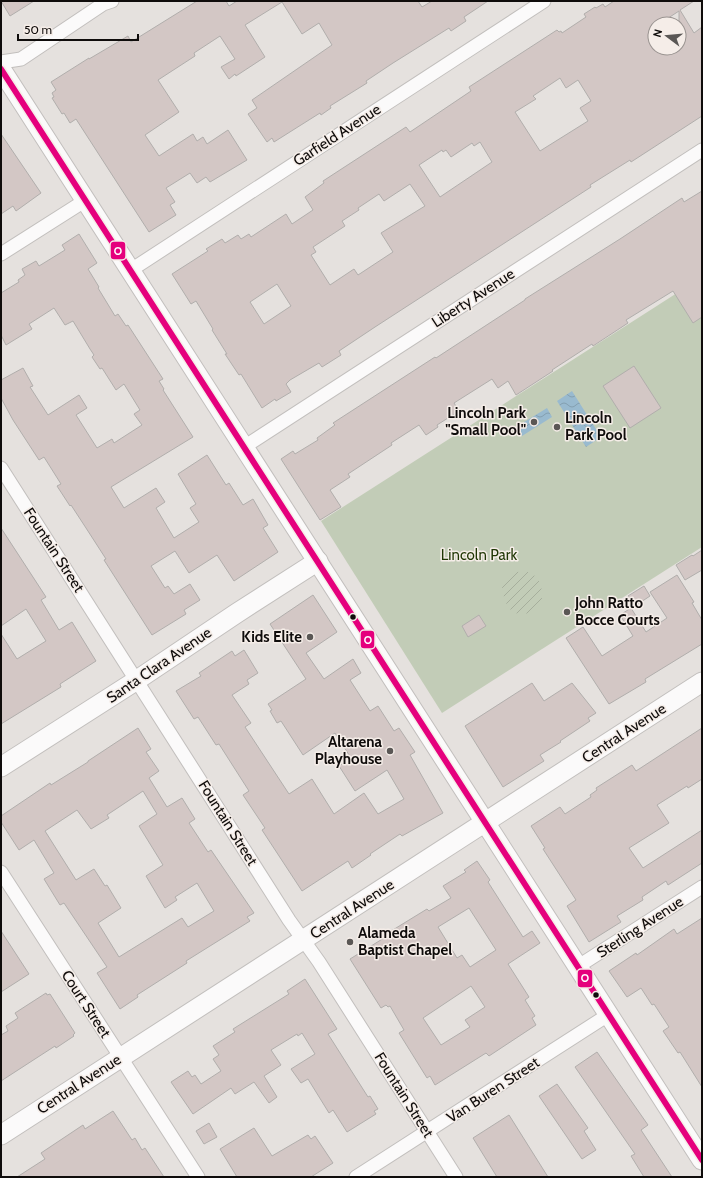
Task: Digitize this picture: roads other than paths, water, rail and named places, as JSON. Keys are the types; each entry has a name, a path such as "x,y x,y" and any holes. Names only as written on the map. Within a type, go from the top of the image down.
{"main road":[{"path":"1,68 608,1015 702,1159"},
{"name":"Santa Clara Avenue","path":"1,767 318,562"},
{"name":"Central Avenue","path":"1,1135 702,682"}],"street":[{"name":"Garfield Avenue","path":"131,270 544,1"},
{"path":"1,62 21,59 107,2"},
{"name":"Liberty Avenue","path":"244,446 702,150"},
{"path":"1,254 86,200"},
{"name":"Fountain Street","path":"1,468 285,913 319,962 456,1177"},
{"name":"Court Street","path":"1,872 198,1177"},
{"name":"Sterling Avenue","path":"578,967 702,887"},
{"name":"Van Buren Street","path":"356,1177 608,1015"}],"water":[{"path":"572,391 601,437 586,447 557,401"},
{"name":"Lincoln Park \"Small Pool\"","path":"547,408 552,417 522,436 516,427"}],"place":[{"name":"Lincoln Park \"Small Pool\"","path":"534,422"},
{"name":"Lincoln Park Pool","path":"557,427"},
{"name":"John Ratto Bocce Courts","path":"567,612"},
{"name":"Kids Elite","path":"310,637"},
{"name":"Altarena Playhouse","path":"390,751"},
{"name":"Alameda Baptist Chapel","path":"350,942"}],"park label":[{"name":"Lincoln Park","path":"479,555"}]}
